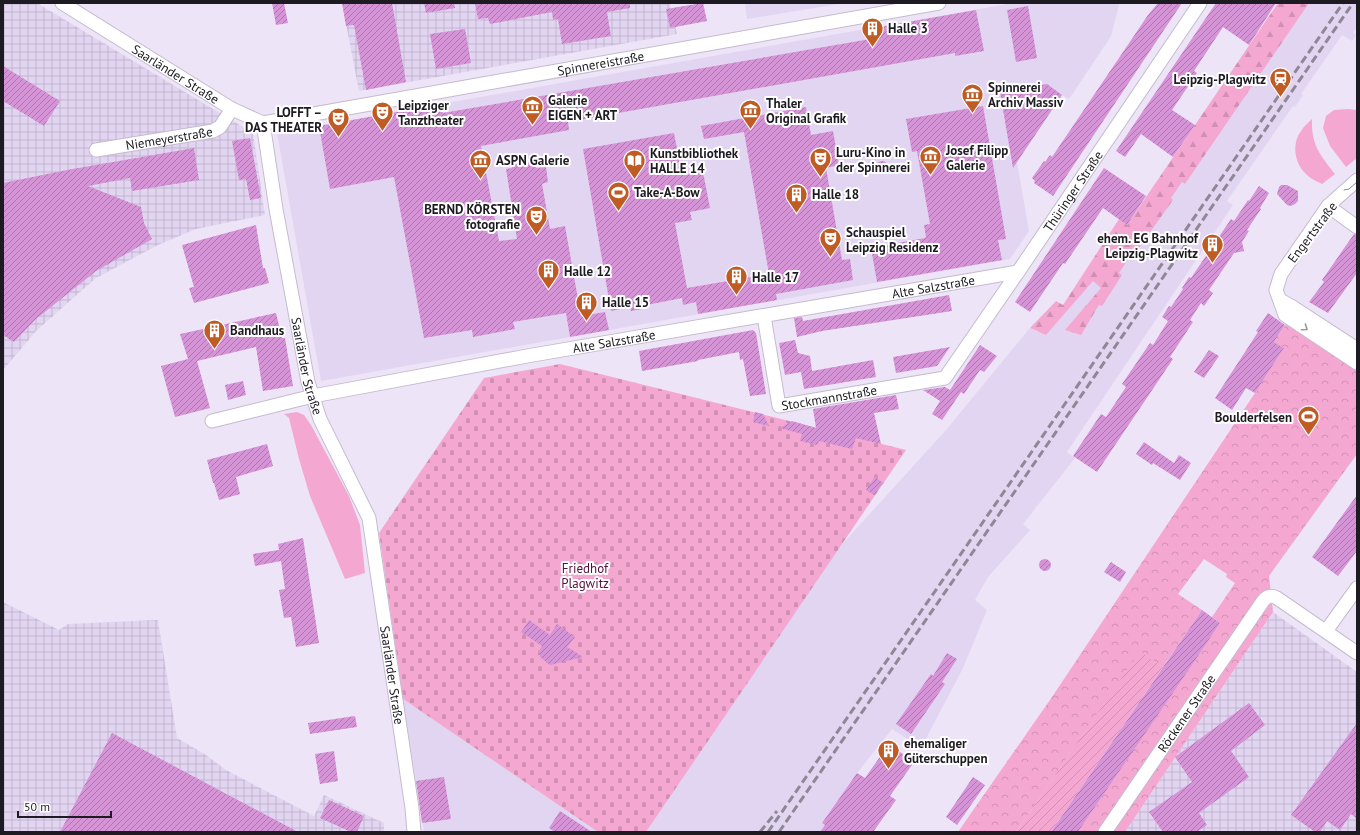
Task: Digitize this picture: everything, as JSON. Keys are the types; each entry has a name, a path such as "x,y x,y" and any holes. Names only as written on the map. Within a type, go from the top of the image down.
{"street":[{"name":"Saarländer Straße","path":"62,3 232,109 263,123 278,218 308,382 320,419 369,518 412,808 414,832"},
{"name":"Spinnereistraße","path":"263,123 939,3"},
{"name":"Thüringer Straße","path":"945,378 1200,3"},
{"name":"Niemeyerstraße","path":"96,150 213,131 220,127 232,109"},
{"name":"Engertstraße","path":"1278,295 1281,274 1328,206 1357,180"},
{"path":"1328,206 1357,227"},
{"name":"Alte Salzstraße","path":"212,421 313,396 528,356 1018,272"},
{"path":"1278,295 1291,306 1357,349"},
{"path":"1278,295 1286,315 1357,363"},
{"name":"Stockmannstraße","path":"764,316 779,406 945,378"},
{"path":"1357,588 1326,631 1357,653"},
{"name":"Röckener Straße","path":"1105,832 1263,601 1270,596 1277,598 1326,631"}],"shaded area":[{"path":"3,3 37,3 253,133 265,215 196,229 158,245 96,278 37,330 3,370"},
{"path":"342,3 670,3 677,34 359,91"},
{"path":"745,3 845,3 747,19"},
{"path":"1013,3 1119,3 1119,5 1111,36 1069,99 1062,95 1017,162 1029,231 1010,259 321,381 277,133"},
{"path":"1302,3 1357,3 1357,28 1353,33 1356,35 1352,41 1342,35 1301,94 1303,95 1295,107 1293,106 1227,201 1233,205 1067,452 1075,458 1023,524 1030,530 988,577 975,600 987,610 963,668 921,748 892,729 857,773 822,823 825,825 820,832 646,832 835,552 946,430 1030,328 1038,332 1063,305 1185,158"},
{"path":"3,602 59,630 68,624 158,620 177,738 206,755 226,770 314,816 324,795 384,823 384,832 3,832"},
{"path":"1273,612 1357,672 1357,832 1125,832"},
{"path":"403,699 598,832 424,832"}],"green space":[{"path":"1278,3 1309,3 1185,184 1182,182 1171,198 1173,200 1131,259 1129,258 1119,273 1122,275 1102,306 1099,305 1081,335 1065,330 1101,288 1093,281 1046,335 1030,328 1056,301 1063,305 1119,219 1127,225"},
{"path":"1334,110 1357,110 1357,158 1346,167 1330,146 1323,128 1326,116"},
{"path":"1312,119 1315,143 1321,155 1335,174 1322,184 1310,178 1304,172 1298,163 1295,152 1298,136 1303,128"},
{"path":"1286,324 1357,371 1357,454 1269,576 1273,612 1125,832 1078,832 1220,623 1212,617 1235,583 1226,577 1227,574 1204,559 1178,594 1202,610 1163,667 1140,652 1016,832 958,832 1052,697 1255,393 1284,348 1274,342"},
{"name":"Friedhof Plagwitz","path":"560,364 906,450 646,832 598,832 403,699 379,533 484,378"},
{"path":"297,412 304,415 311,425 349,496 360,525 365,573 345,579 310,496 289,418 284,414"},
{"path":"1140,651 1163,667 1051,832 1016,832"}],"building":[{"path":"272,3 284,3 288,23 276,25"},
{"path":"342,3 392,3 406,82 366,90 354,25 346,26"},
{"path":"424,3 454,3 455,8 426,13"},
{"path":"475,3 630,3 630,8 607,12 611,36 562,44 558,19 553,20 552,12 490,24 488,18 478,19"},
{"path":"703,3 707,21 670,28 666,9"},
{"path":"1158,3 1182,3 1053,196 1034,183 1035,181 1032,178 1044,161 1045,162 1050,155 1052,157 1148,15"},
{"path":"1216,3 1276,3 1249,45 1223,27 1194,71 1197,73 1172,110 1195,125 1173,157 1141,134 1125,157 1116,151"},
{"path":"1028,6 1037,58 1016,62 1007,10"},
{"path":"976,10 984,51 955,56 955,53 568,122 569,130 481,146 499,241 517,239 506,169 512,168 512,165 535,161 536,168 546,167 548,182 542,184 550,229 565,226 581,316 605,312 609,330 570,337 566,313 513,322 515,329 473,337 472,330 424,338 394,177 330,189 319,126 441,104 443,113 876,38 874,28"},
{"path":"465,29 471,63 436,69 430,34"},
{"path":"3,66 60,101 44,126 3,101"},
{"path":"1047,84 1062,95 1013,168 1000,92"},
{"path":"983,106 1006,239 998,240 1002,260 877,282 871,248 925,238 924,225 930,224 917,151 912,152 906,119"},
{"path":"806,107 811,135 833,131 839,165 826,168 842,260 850,259 853,280 776,294 777,300 698,314 696,302 683,305 682,298 647,305 648,308 631,311 630,307 611,311 583,149 674,133 682,175 703,172 710,208 690,212 692,220 675,223 687,288 769,274 744,132 704,139 701,126"},
{"path":"250,138 261,198 250,200 246,179 239,180 232,141"},
{"path":"194,148 199,180 132,191 130,178 88,186 141,207 144,223 152,239 96,271 36,319 14,342 3,335 3,183 67,170"},
{"path":"880,161 884,161 888,167 884,173 880,173 876,169 876,165"},
{"path":"1104,168 1146,196 1127,225 1103,208 1030,312 1015,302"},
{"path":"1281,185 1287,185 1298,191 1298,201 1295,204 1291,206 1287,205 1277,194"},
{"path":"1259,186 1269,193 1260,208 1261,209 1247,230 1249,231 1242,242 1244,251 1234,253 1209,290 1213,293 1204,306 1201,303 1190,320 1193,322 1170,357 1173,359 1097,472 1073,456 1101,414 1106,417 1126,387 1122,384 1150,343 1153,345 1168,321 1162,317 1169,306 1171,307 1189,277 1191,278 1231,219 1234,221"},
{"path":"256,225 263,268 265,268 269,283 194,303 189,288 194,287 182,245"},
{"path":"1354,234 1357,235 1357,273 1328,313 1309,302 1324,282 1322,280"},
{"path":"949,295 952,311 822,331 797,337 794,318 802,317 803,321"},
{"name":"Bandhaus","path":"276,313 282,338 285,338 293,386 263,391 256,347 197,361 210,408 175,417 161,366 188,359 180,334"},
{"path":"1268,313 1285,325 1274,342 1284,348 1255,393 1246,388 1232,410 1215,398 1258,332 1256,331"},
{"path":"753,330 756,333 766,394 750,396 743,359 740,360 739,352 642,371 639,351"},
{"path":"795,340 798,353 810,356 812,371 873,360 876,377 804,389 801,372 785,375 779,343"},
{"path":"980,345 997,356 984,372 980,370 964,394 961,392 942,420 932,414 940,401 923,390 945,387 950,390"},
{"path":"950,347 937,366 896,373 893,357"},
{"path":"1209,350 1219,356 1204,378 1194,372"},
{"path":"243,381 246,395 228,400 225,385"},
{"path":"896,395 899,409 874,413 881,444 856,438 852,449 819,441 817,445 800,441 802,434 780,428 792,421 816,428 813,409"},
{"path":"755,412 763,414 769,426 753,422"},
{"path":"1144,442 1174,463 1179,455 1191,463 1180,480 1153,463 1152,465 1136,454"},
{"path":"267,444 273,466 236,477 240,494 219,500 207,460"},
{"path":"875,477 883,483 874,495 866,490"},
{"path":"1357,495 1357,551 1338,576 1312,557"},
{"path":"303,538 319,643 296,647 291,617 284,618 279,590 285,589 281,561 255,566 253,554 279,550 278,544"},
{"path":"1043,559 1047,559 1051,565 1047,571 1043,571 1039,567 1039,563"},
{"path":"1111,562 1126,572 1120,582 1104,572"},
{"path":"1202,610 1220,623 1196,659 1078,832 1051,832"},
{"path":"529,620 550,635 557,624 575,637 567,647 583,657 550,665 540,657 539,651 542,646 521,632"},
{"path":"947,653 957,659 942,682 945,684 911,734 896,724 931,674 933,676"},
{"path":"1249,703 1265,725 1231,751 1249,777 1199,813 1207,825 1197,832 1163,832 1149,812 1192,782 1175,757"},
{"path":"355,716 357,727 310,734 308,723"},
{"path":"1357,723 1357,819 1351,814 1340,830 1327,821 1320,832 1315,832 1291,815"},
{"path":"112,733 298,832 60,832"},
{"path":"889,744 914,762 890,796 896,800 873,832 820,832 825,825 822,823 857,773 865,778"},
{"path":"334,751 338,781 320,784 315,754"},
{"path":"444,777 451,819 422,823 416,781"},
{"path":"973,777 985,785 957,825 946,817"},
{"path":"329,800 364,816 357,832 351,832 320,818"},
{"path":"560,811 592,832 555,832 549,828"}],"tram line":[{"path":"1344,190 1349,189 1357,182"}],"railway":[{"path":"768,832 1343,3"},
{"path":"779,832 1353,3"},
{"path":"760,832 777,811"}],"place":[{"name":"Halle 3","path":"873,48"},
{"name":"Leipzig-Plagwitz","path":"1281,98"},
{"name":"Spinnerei Archiv Massiv","path":"972,114"},
{"name":"Galerie EIGEN + ART","path":"533,126"},
{"name":"Thaler Original Grafik","path":"751,130"},
{"name":"Leipziger Tanztheater","path":"382,132"},
{"name":"LOFFT – DAS THEATER","path":"338,138"},
{"name":"Josef Filipp Galerie","path":"930,176"},
{"name":"Luru-Kino in der Spinnerei","path":"820,178"},
{"name":"ASPN Galerie","path":"480,180"},
{"name":"Kunstbibliothek HALLE 14","path":"634,180"},
{"name":"Take-A-Bow","path":"618,212"},
{"name":"Halle 18","path":"796,214"},
{"name":"BERND KÖRSTEN fotografie","path":"536,236"},
{"name":"Schauspiel Leipzig Residenz","path":"831,258"},
{"name":"ehem. EG Bahnhof Leipzig-Plagwitz","path":"1213,264"},
{"name":"Halle 12","path":"549,290"},
{"name":"Halle 17","path":"736,296"},
{"name":"Halle 15","path":"587,322"},
{"name":"Bandhaus","path":"215,350"},
{"name":"Boulderfelsen","path":"1308,436"},
{"name":"ehemaliger Güterschuppen","path":"889,770"}]}
